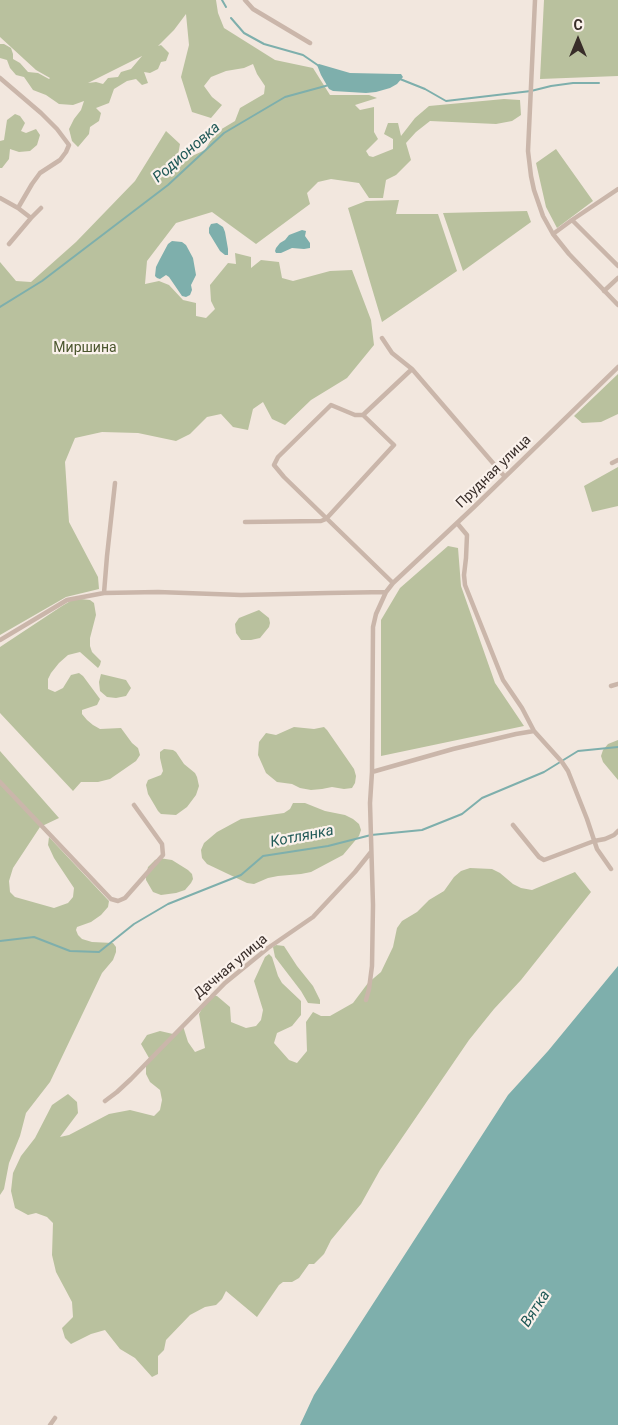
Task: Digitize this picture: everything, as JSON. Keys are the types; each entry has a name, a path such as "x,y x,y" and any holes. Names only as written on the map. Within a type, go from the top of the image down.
{"street":[{"path":"245,0 253,9 310,44"},
{"path":"535,0 528,151 536,198 552,234 618,305"},
{"path":"0,78 41,113 69,144 60,160 40,173 18,208"},
{"path":"552,234 618,189"},
{"path":"0,198 31,218"},
{"path":"9,244 41,208"},
{"path":"572,220 618,266"},
{"path":"604,291 618,278"},
{"path":"382,338 392,353 412,369 505,476"},
{"name":"Прудная улица","path":"366,1000 372,966 370,803 373,628 376,614 392,583 457,523 618,367"},
{"path":"392,583 274,465 278,457 331,405 355,415 363,415 412,369"},
{"path":"244,522 321,521 326,519 394,445 363,415"},
{"path":"612,463 618,460"},
{"path":"104,593 106,556 115,483"},
{"path":"457,523 467,535 465,585 503,680 522,708 534,731 568,771 599,853 611,869"},
{"path":"0,640 67,600 104,593 158,592 241,595 386,592"},
{"path":"611,686 618,684"},
{"path":"372,772 453,749 534,731"},
{"path":"0,782 111,899 118,901 125,898 163,855 162,844 134,805"},
{"path":"513,825 538,857 544,860 594,841 605,839 618,831"},
{"name":"Дачная улица","path":"105,1100 124,1086 225,983 268,948 313,917 371,852"},
{"path":"50,1425 55,1418"}],"green space":[{"name":"Миршина","path":"0,0 216,0 218,13 224,28 275,60 313,68 330,95 369,95 377,98 355,105 360,110 374,107 374,132 378,139 366,151 369,156 373,157 393,149 393,139 384,134 388,123 398,123 401,136 415,118 429,106 504,99 520,100 521,115 512,121 496,124 430,121 406,143 411,160 396,175 386,180 383,198 369,198 359,183 331,179 318,182 307,193 310,204 256,244 212,212 176,223 147,261 145,284 159,281 169,285 183,300 196,303 196,316 206,318 215,309 211,301 210,285 228,263 236,264 235,253 251,257 251,268 261,260 279,262 282,278 293,281 330,271 352,270 371,320 374,345 347,378 311,400 285,425 272,419 263,402 253,409 248,430 233,427 221,414 207,417 190,434 176,441 138,433 102,432 75,438 65,462 69,522 98,577 99,589 66,597 0,635 0,262 16,281 31,282 76,242 135,181 166,131 180,144 178,155 188,158 205,150 215,133 235,121 240,108 264,94 265,86 253,64 244,68 226,71 211,77 204,86 212,97 222,105 211,118 192,112 181,77 189,45 186,14 174,30 158,46 161,45 169,53 166,61 161,62 158,69 150,73 144,72 148,83 142,85 136,79 127,81 114,89 109,103 96,108 101,113 99,121 90,127 89,134 78,147 72,141 69,129 81,110 84,101 73,105 59,104 46,95 33,90 24,77 16,75 10,68 7,60 0,58 0,44 11,48 13,59 20,63 28,72 38,73 50,78 36,70 0,37","holes":["142,56 131,69 121,72 118,77 108,78 103,84 96,82 88,83"]},
{"path":"544,0 618,0 618,76 540,79"},
{"path":"15,114 20,116 25,123 21,131 26,133 36,129 40,135 37,145 30,151 19,152 10,149 9,159 0,168 0,141 4,140 7,120"},
{"path":"556,149 593,201 557,228 546,207 536,163"},
{"path":"399,200 396,214 438,214 457,271 382,322 348,208 366,201"},
{"path":"527,211 531,222 463,271 443,213"},
{"path":"618,374 618,414 601,422 582,423 574,416"},
{"path":"618,467 618,506 592,512 584,486"},
{"path":"448,546 458,548 461,586 495,683 524,726 381,756 381,620 400,588"},
{"path":"72,600 90,600 94,603 96,615 90,638 90,646 92,652 101,661 100,665 98,668 80,652 68,655 51,673 48,679 48,689 55,692 63,688 71,675 79,673 100,699 97,705 82,710 82,714 100,729 121,728 138,748 140,755 136,761 110,779 98,782 81,782 73,791 0,713 0,647"},
{"path":"259,610 269,618 269,627 260,638 241,640 236,633 235,624 239,618"},
{"path":"101,674 126,680 131,688 126,696 107,697 100,691 99,682"},
{"path":"294,727 314,729 324,727 327,730 354,769 356,776 352,788 332,787 311,790 277,782 266,773 258,755 259,742 266,733 276,735"},
{"path":"618,740 618,780 603,762 601,756 608,744"},
{"path":"164,749 176,752 184,764 195,773 199,786 196,795 187,807 176,815 161,814 158,811 148,794 146,785 148,780 161,775 163,771 160,752"},
{"path":"0,751 59,818 40,827 13,868 9,881 10,892 15,897 54,908 68,903 73,897 74,888 54,858 48,845 49,837 109,901 108,907 101,915 91,922 77,927 78,935 82,939 92,942 113,943 116,947 116,952 113,960 102,973 50,1082 26,1113 20,1136 9,1163 4,1189 0,1195"},
{"path":"293,803 305,803 353,819 359,824 361,830 359,836 343,855 311,872 268,878 254,884 247,883 207,864 202,858 201,850 204,843 217,832 241,819 284,813 290,809"},
{"path":"159,858 172,860 192,874 193,879 185,890 161,895 153,892 146,880 146,876 148,867"},
{"path":"470,868 492,869 513,884 532,890 575,872 591,892 521,980 469,1040 380,1170 361,1204 331,1240 324,1254 314,1264 309,1264 299,1278 292,1282 283,1282 279,1285 257,1317 226,1291 216,1305 205,1307 190,1315 166,1340 164,1350 158,1356 158,1374 152,1377 135,1358 120,1349 105,1330 91,1334 71,1344 65,1338 62,1328 73,1317 72,1302 56,1272 52,1255 53,1223 47,1217 36,1213 28,1215 15,1208 11,1191 13,1173 21,1156 35,1138 52,1105 68,1094 77,1102 78,1113 60,1137 69,1135 109,1114 130,1110 154,1116 160,1110 162,1100 160,1090 150,1082 146,1074 149,1058 141,1044 147,1035 160,1031 173,1034 183,1026 188,1042 195,1052 205,1048 199,1014 211,995 217,996 230,1007 231,1022 246,1028 256,1026 261,1020 263,1010 254,981 265,957 269,954 272,957 282,983 301,1001 301,1015 292,1026 277,1033 274,1043 289,1060 297,1063 307,1051 306,1022 313,1012 321,1016 330,1016 353,1003 368,983 381,972 393,947 397,928 402,921 444,891 461,871"},
{"path":"276,945 284,946 313,986 320,1004 308,1003 275,957 273,947"}],"water":[{"path":"317,65 350,73 401,74 403,77 390,88 376,92 333,91 329,89 321,75"},
{"path":"217,223 223,227 225,232 228,255 220,251 209,233 211,224"},
{"path":"302,230 306,231 305,236 310,243 310,248 292,248 276,253 276,248 289,235"},
{"path":"172,241 182,242 186,245 193,258 196,275 191,285 190,295 186,297 182,296 169,277 166,275 160,279 155,276 156,267 168,244"},
{"name":"Вятка","path":"618,966 618,1425 300,1425 314,1395 508,1095 548,1051"}],"waterway":[{"path":"222,0 226,7"},
{"path":"231,18 244,33 264,44 303,55 319,66"},
{"name":"Родионовка","path":"400,79 425,89 446,101 531,91 573,83 599,83"},
{"name":"Родионовка","path":"0,307 42,281 168,185 224,133 285,97 329,85"},
{"name":"Котлянка","path":"0,941 34,937 70,951 99,952 134,924 168,904 241,875 263,856 328,846 371,835 422,830 462,814 482,798 544,772 578,751 618,747"}]}
